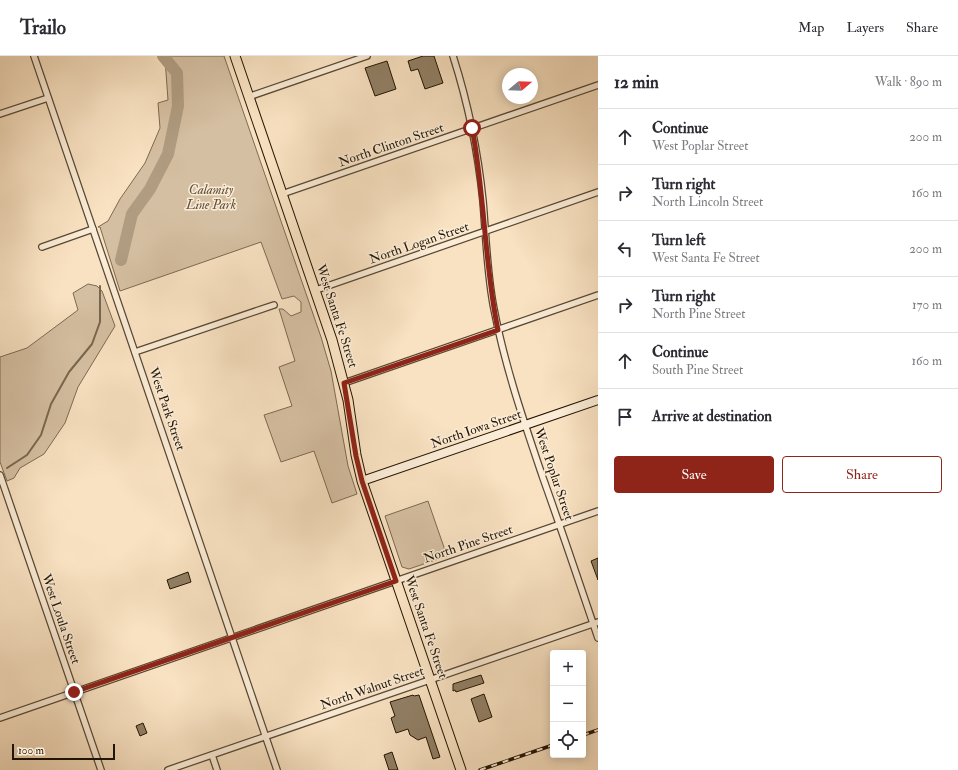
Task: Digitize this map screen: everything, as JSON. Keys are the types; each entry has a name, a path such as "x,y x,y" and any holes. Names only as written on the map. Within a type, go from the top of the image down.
{"main road":[{"name":"West Santa Fe Street","path":"235,56 332,340 344,383 356,456 362,481 461,770"}],"street":[{"name":"West Park Street","path":"34,56 277,770"},
{"path":"248,97 367,56"},
{"name":"West Poplar Street","path":"453,56 472,128 479,174 490,287 498,330 525,425 559,524 596,623 598,638"},
{"name":"North Clinton Street","path":"282,194 598,85"},
{"path":"0,114 48,98"},
{"name":"North Logan Street","path":"316,290 598,192"},
{"path":"42,247 93,229"},
{"path":"344,383 598,295"},
{"path":"135,352 274,305"},
{"name":"North Iowa Street","path":"362,481 598,400"},
{"name":"West Loula Street","path":"0,475 101,770"},
{"name":"North Pine Street","path":"0,718 598,511"},
{"name":"North Walnut Street","path":"168,770 596,623"},
{"path":"212,755 217,770"}],"green space":[{"name":"Calamity Line Park","path":"163,56 224,56 321,337 331,371 348,466 357,494 332,503 314,451 281,462 264,415 292,406 279,367 295,361 279,309 283,309 291,316 301,312 301,302 294,296 282,299 261,242 120,291 100,227 98,227 108,221 120,199 145,163 160,128 158,103 168,100 165,59"},
{"path":"88,284 97,286 102,291 115,326 78,387 65,423 44,454 20,468 14,478 7,481 0,462 0,357 27,348 78,310 73,293"},
{"path":"428,501 447,556 409,569 402,567 385,516"}],"building":[{"path":"423,56 434,56 443,83 425,89 418,69 411,71 408,61"},
{"path":"387,61 396,89 375,96 365,68"},
{"path":"598,558 598,580 591,561"},
{"path":"188,572 191,582 170,589 167,580"},
{"path":"481,675 484,683 456,692 455,690 453,691 453,684"},
{"path":"484,694 492,717 479,722 471,699"},
{"path":"413,695 419,695 440,757 433,759 426,737 418,740 410,735 408,729 396,733 391,718 395,716 390,702"},
{"path":"143,723 147,733 140,736 136,726"},
{"path":"392,752 398,770 389,770 384,755"}],"waterway":[{"path":"121,260 132,214 150,189 168,154 178,106 177,73 163,56"},
{"path":"7,468 27,455 41,435 51,404 69,372 92,344 100,322 100,286"}],"railway":[{"path":"586,734 598,730"},
{"path":"480,770 550,746"}],"route":[{"path":"74,692 396,581 362,481 356,456 344,383 498,330 490,287 482,201 472,128"}]}
